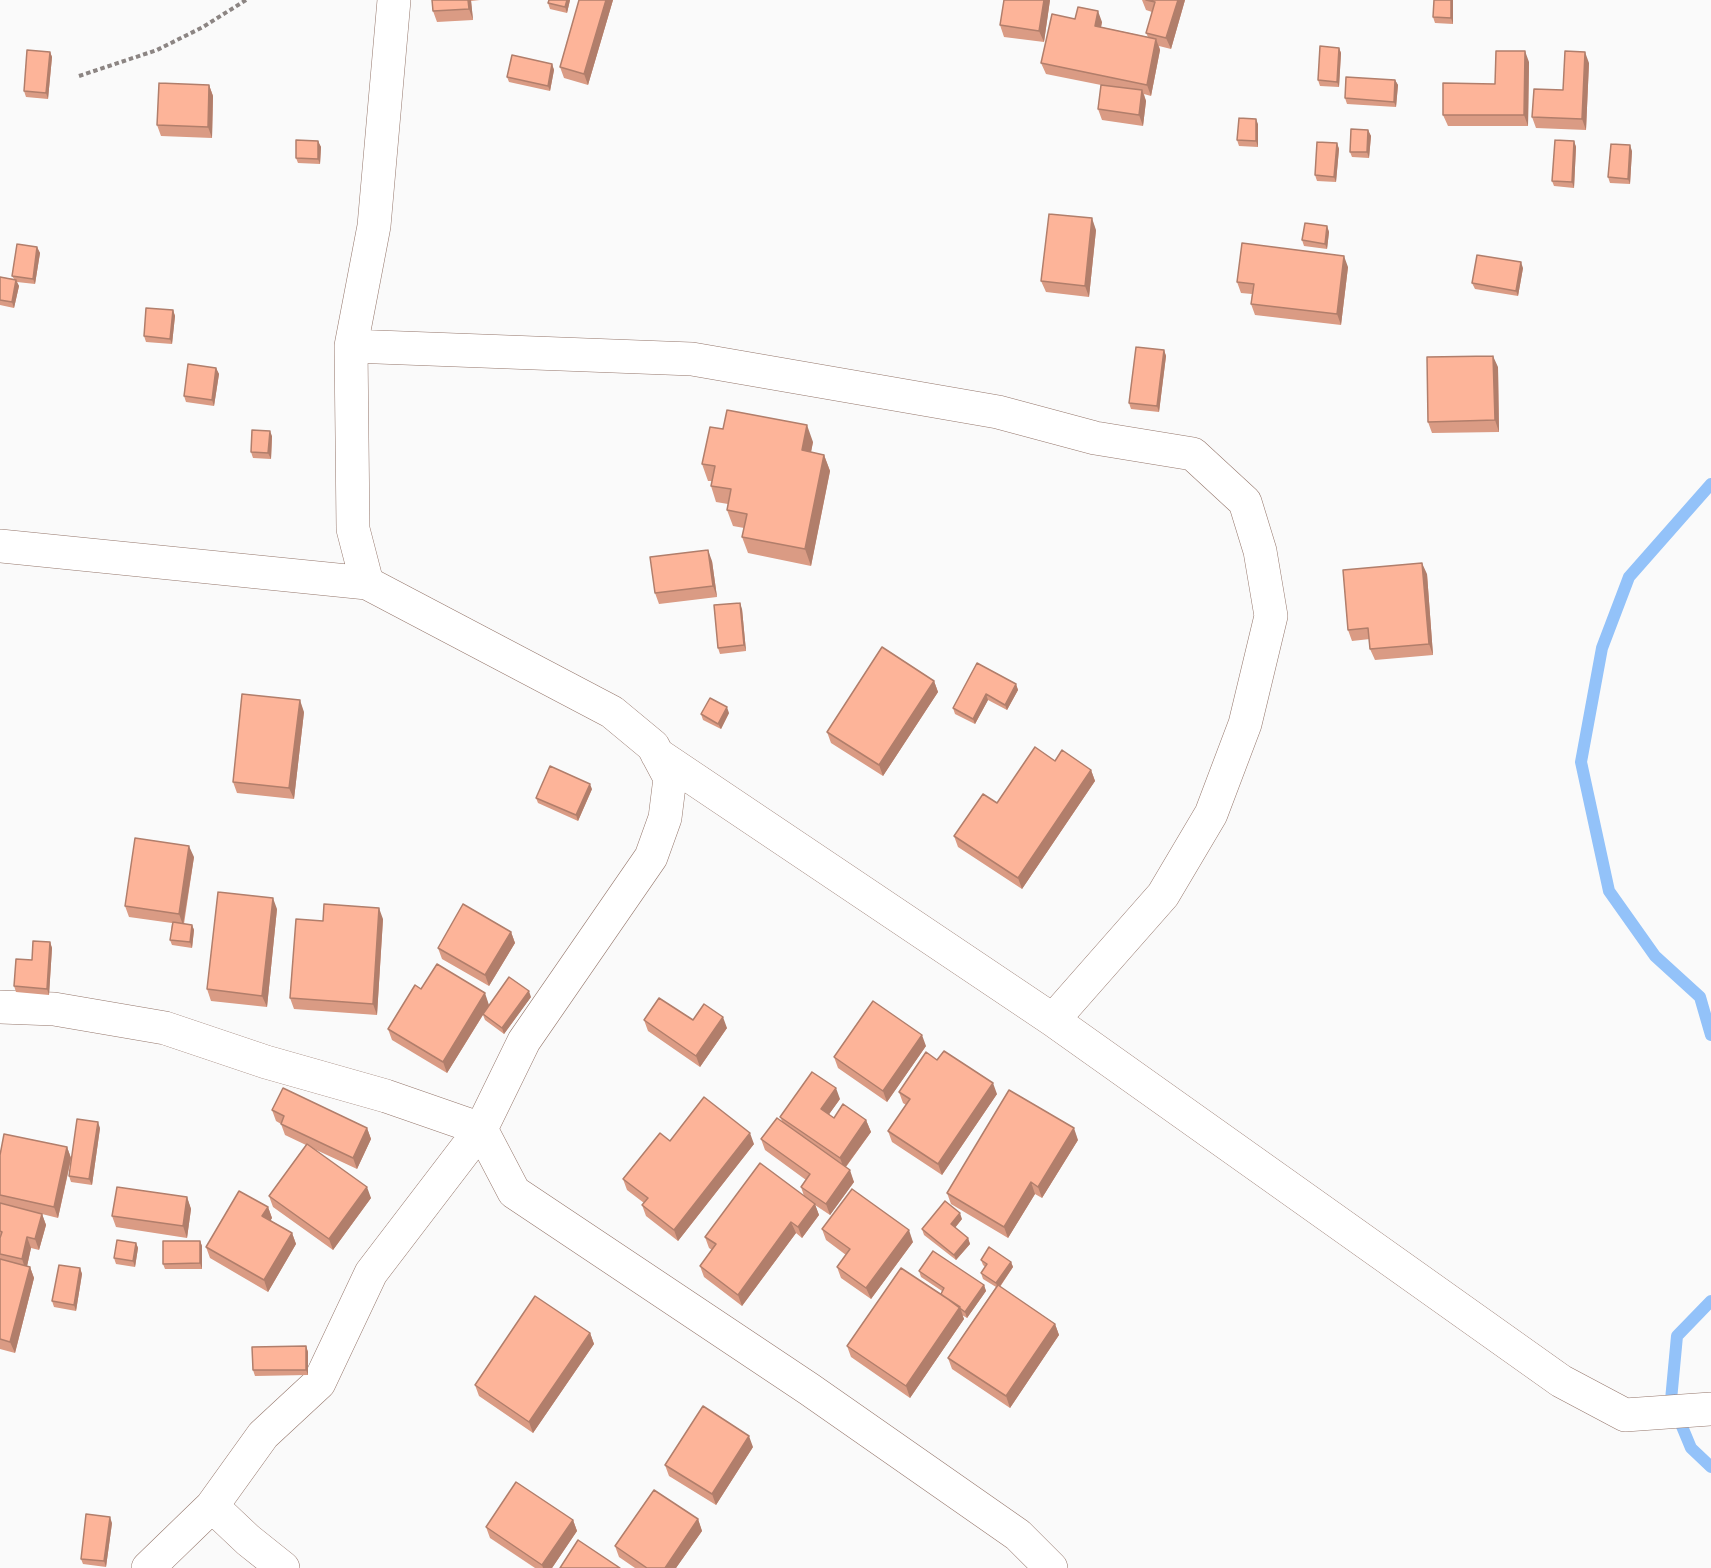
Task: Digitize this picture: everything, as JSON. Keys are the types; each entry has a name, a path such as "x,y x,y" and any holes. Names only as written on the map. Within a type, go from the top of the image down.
{"street":[{"path":"367,583 353,529 351,346 374,226 394,0"},
{"path":"351,346 692,359 998,412 1095,438 1193,454 1245,502 1260,551 1271,616 1245,724 1211,814 1163,895 1053,1020"},
{"path":"0,546 367,583 612,712 653,746 670,778 665,818 651,857 524,1041 481,1129 370,1273 319,1383 263,1435 213,1506 148,1568"},
{"path":"657,754 1053,1020 1561,1381 1625,1415 1708,1409"},
{"path":"0,1007 54,1009 165,1028 266,1062 386,1096 481,1129 514,1192 809,1389 1018,1535 1051,1568"},
{"path":"213,1506 248,1540 283,1568"}],"path":[{"path":"79,76 157,50 203,27 246,0"}],"building":[{"path":"432,0 468,0 469,9 433,11"},
{"path":"549,0 567,0 565,7 548,3"},
{"path":"579,0 606,0 584,74 560,67"},
{"path":"1004,0 1044,0 1039,31 1000,25"},
{"path":"1146,0 1178,0 1166,38 1146,33 1155,2"},
{"path":"1434,0 1451,0 1451,18 1433,17"},
{"path":"1078,7 1098,11 1095,26 1156,39 1147,85 1041,63 1052,14 1075,19"},
{"path":"1320,46 1339,48 1337,82 1318,80"},
{"path":"27,50 50,52 46,93 24,91"},
{"path":"1496,51 1525,51 1524,115 1443,115 1443,83 1495,84"},
{"path":"1565,51 1585,52 1582,119 1532,117 1534,89 1563,90"},
{"path":"512,55 552,64 548,86 507,77"},
{"path":"1346,77 1395,80 1394,102 1345,98"},
{"path":"159,83 209,85 208,127 157,125"},
{"path":"1101,85 1142,90 1139,115 1098,109"},
{"path":"1239,118 1256,119 1256,141 1237,140"},
{"path":"1351,129 1368,130 1367,152 1350,152"},
{"path":"296,140 318,141 318,159 296,158"},
{"path":"1555,140 1574,141 1572,182 1552,181"},
{"path":"1317,142 1337,143 1334,177 1315,175"},
{"path":"1611,144 1630,145 1628,179 1608,177"},
{"path":"1049,214 1092,218 1085,286 1041,281"},
{"path":"1305,223 1327,226 1325,244 1302,240"},
{"path":"1242,243 1344,256 1337,314 1251,304 1254,284 1237,282"},
{"path":"17,244 37,247 33,279 12,276"},
{"path":"1477,255 1521,262 1516,291 1472,283"},
{"path":"0,277 16,280 12,302 0,300"},
{"path":"146,308 173,310 170,339 144,336"},
{"path":"1136,347 1164,350 1157,406 1129,403"},
{"path":"1493,356 1495,420 1428,422 1427,357"},
{"path":"188,364 216,368 212,400 184,396"},
{"path":"727,410 807,425 802,450 824,455 805,549 742,537 747,514 727,510 731,489 711,486 715,466 702,464 710,427 723,429"},
{"path":"252,430 270,431 268,453 251,452"},
{"path":"708,550 713,586 655,593 650,557"},
{"path":"1422,563 1429,644 1370,649 1368,628 1348,630 1343,570"},
{"path":"740,603 744,645 718,648 714,605"},
{"path":"882,647 934,681 879,765 827,732"},
{"path":"977,663 1016,684 1005,705 986,694 973,719 953,708"},
{"path":"242,694 300,700 289,788 233,782"},
{"path":"710,698 727,707 718,724 701,714"},
{"path":"1035,747 1055,761 1062,750 1091,770 1018,878 954,836 983,794 997,803"},
{"path":"550,766 590,784 576,815 536,798"},
{"path":"135,838 189,846 179,914 125,906"},
{"path":"218,892 273,898 262,996 207,989"},
{"path":"324,904 379,908 373,1004 290,998 296,919 323,921"},
{"path":"463,904 511,932 485,975 438,948"},
{"path":"173,922 192,925 190,942 170,940"},
{"path":"33,941 50,942 47,989 14,986 16,959 32,960"},
{"path":"437,964 485,993 443,1062 388,1029 415,985 421,989"},
{"path":"509,977 529,991 502,1028 483,1014"},
{"path":"659,998 693,1020 704,1004 723,1017 696,1056 644,1020"},
{"path":"873,1001 922,1035 883,1091 834,1057"},
{"path":"944,1051 993,1083 938,1164 888,1131 910,1099 899,1092 926,1052 937,1060"},
{"path":"812,1072 836,1088 821,1109 834,1118 843,1104 866,1120 840,1158 780,1117"},
{"path":"283,1088 367,1128 353,1158 281,1124 284,1116 272,1110"},
{"path":"1009,1090 1074,1128 1038,1187 1031,1182 1004,1227 947,1193"},
{"path":"704,1097 750,1133 674,1230 642,1205 648,1198 623,1179 660,1133 670,1141"},
{"path":"777,1118 850,1170 826,1204 801,1187 810,1174 761,1139"},
{"path":"77,1119 98,1122 89,1179 69,1176"},
{"path":"4,1134 67,1147 54,1207 0,1195 0,1155"},
{"path":"307,1144 367,1187 329,1239 269,1196"},
{"path":"760,1163 815,1204 798,1227 791,1222 738,1295 700,1266 716,1244 705,1237"},
{"path":"117,1187 187,1197 183,1226 112,1216"},
{"path":"852,1189 909,1230 866,1288 837,1267 850,1249 822,1229"},
{"path":"239,1191 268,1207 262,1216 292,1233 264,1280 206,1247"},
{"path":"945,1201 960,1213 951,1224 968,1238 954,1255 922,1229"},
{"path":"0,1203 42,1214 35,1239 27,1237 22,1259 0,1254 2,1232 0,1231"},
{"path":"117,1240 136,1243 133,1261 114,1258"},
{"path":"163,1241 200,1241 200,1263 163,1264"},
{"path":"989,1247 1011,1262 996,1283 981,1273 987,1264 981,1260"},
{"path":"933,1251 984,1285 965,1312 941,1294 944,1288 919,1271"},
{"path":"0,1259 30,1267 10,1342 0,1339"},
{"path":"59,1265 80,1268 74,1305 52,1301"},
{"path":"901,1268 960,1307 906,1386 847,1346"},
{"path":"998,1285 1055,1324 1006,1396 948,1358"},
{"path":"535,1296 590,1333 529,1422 475,1385"},
{"path":"306,1346 306,1370 253,1370 252,1347"},
{"path":"703,1406 749,1436 712,1494 665,1465"},
{"path":"516,1482 573,1520 542,1565 486,1527"},
{"path":"654,1490 698,1519 665,1568 647,1568 615,1546"},
{"path":"86,1514 110,1517 104,1561 81,1559"},
{"path":"578,1540 620,1568 560,1568"}],"waterway":[{"path":"1711,484 1629,577 1602,648 1581,762 1609,891 1655,956 1700,997 1711,1035"},
{"path":"1711,1301 1677,1336 1671,1400 1691,1448 1711,1467"}]}
